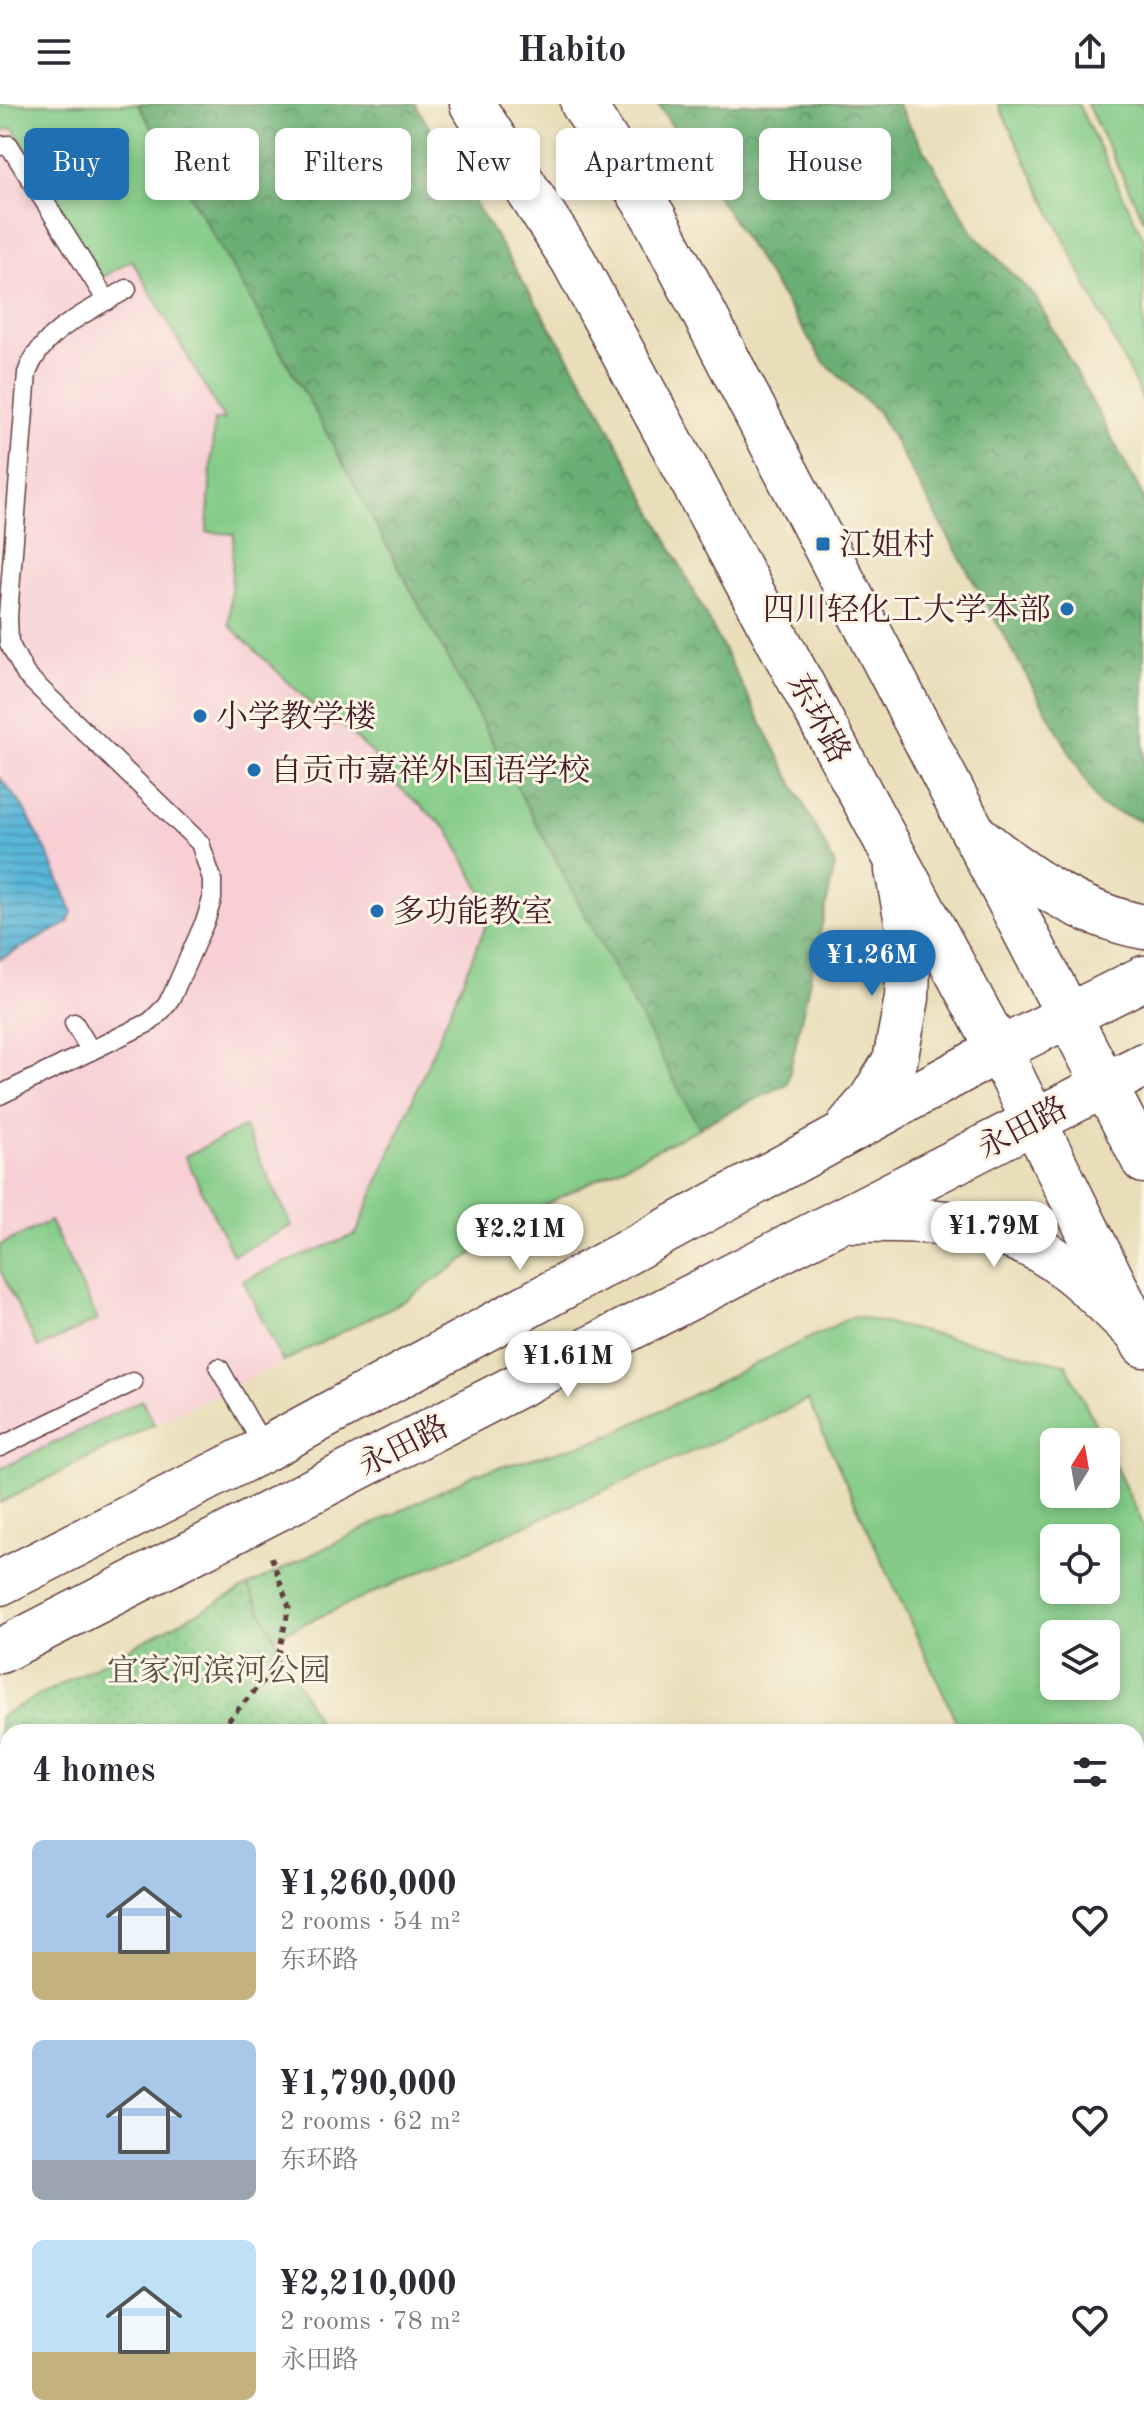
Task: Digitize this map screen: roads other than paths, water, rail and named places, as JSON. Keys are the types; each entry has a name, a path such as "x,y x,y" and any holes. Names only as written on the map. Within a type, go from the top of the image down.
{"main road":[{"name":"东环路","path":"472,104 573,260 999,1050 1141,1339"},
{"path":"583,104 654,217 1144,1161"},
{"path":"975,835 1016,870 1061,898 1115,921 1144,927"},
{"path":"839,1137 870,1101 895,1061 907,998 909,932 895,859"},
{"name":"永田路","path":"0,1583 265,1449 999,1050 1144,978"},
{"name":"永田路","path":"0,1651 1144,1065"},
{"path":"843,1220 912,1219 982,1228 1038,1249 1090,1288 1141,1339"}],"lane":[{"path":"0,146 9,145 107,301"},
{"path":"0,1095 150,1022 172,996 212,899 212,879 200,843 26,675 9,643 9,601 27,373 32,358 49,337 127,289"},
{"path":"74,1023 91,1051"},
{"path":"219,1368 265,1449"},
{"path":"0,1447 133,1382"}],"water":[{"path":"0,778 22,805 48,854 72,911 68,923 0,959"}],"place":[{"name":"江姐村","path":"823,544"},
{"name":"四川轻化工大学本部","path":"1067,609"},
{"name":"小学教学楼","path":"200,716"},
{"name":"自贡市嘉祥外国语学校","path":"254,770"},
{"name":"多功能教室","path":"377,911"}],"park label":[{"name":"宜家河滨河公园","path":"219,1670"}]}
